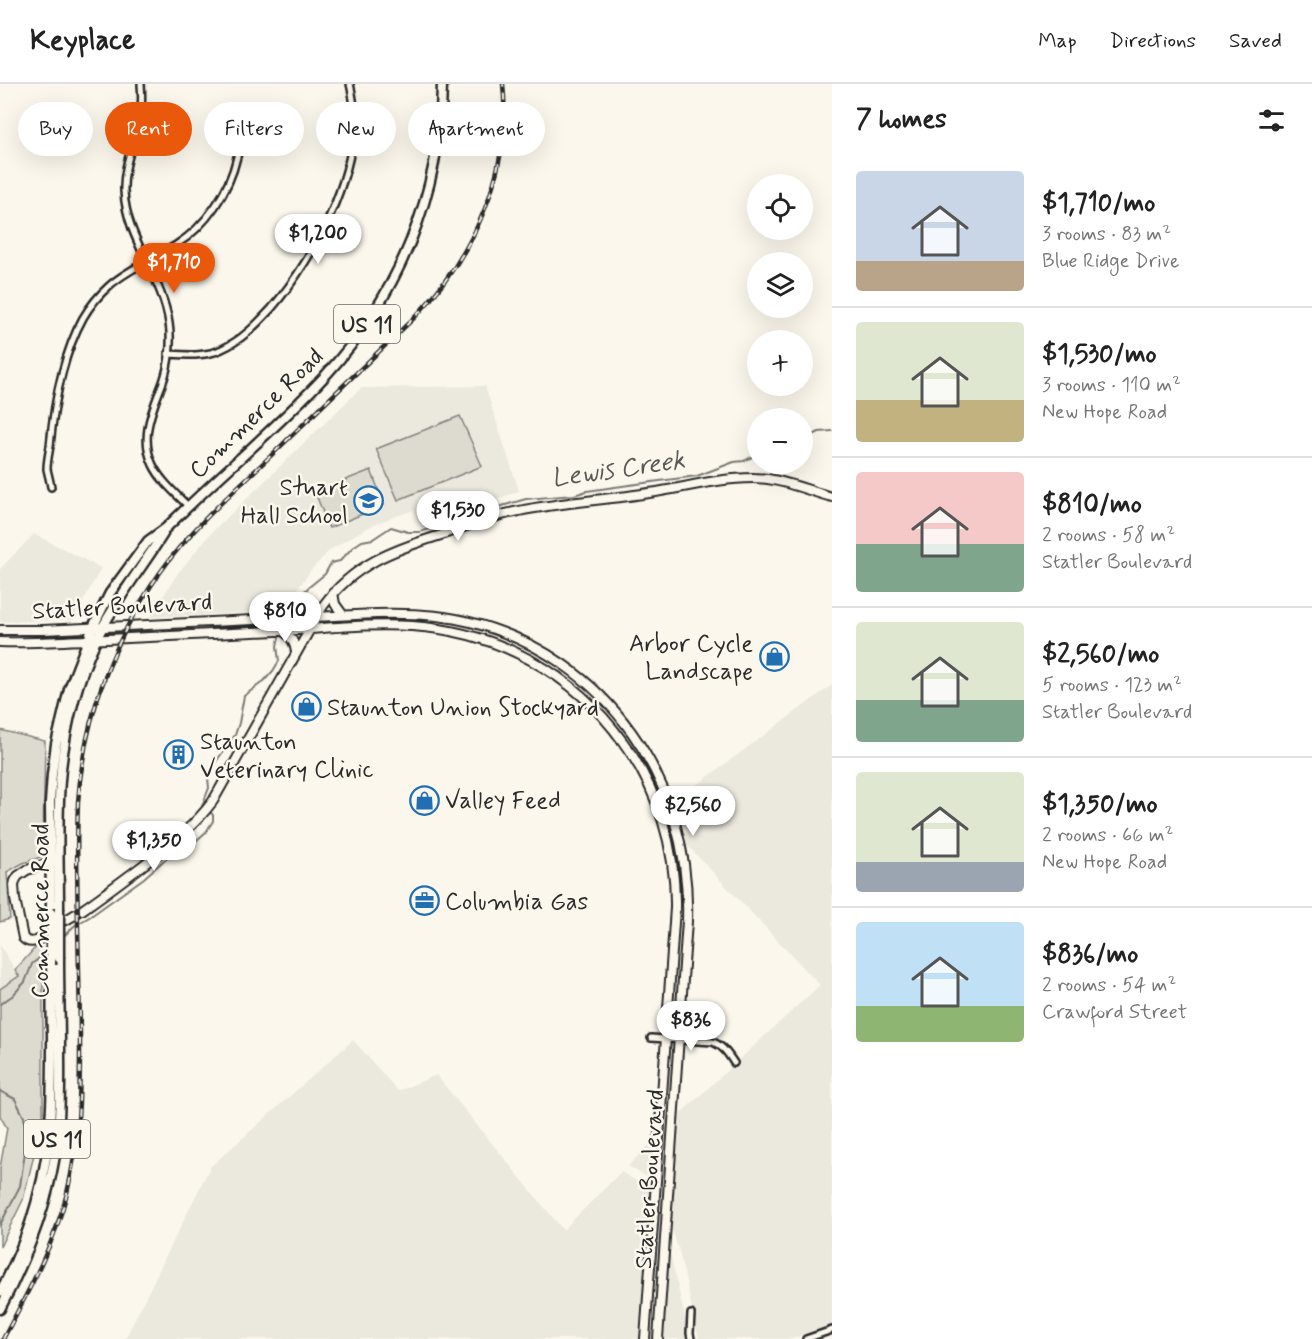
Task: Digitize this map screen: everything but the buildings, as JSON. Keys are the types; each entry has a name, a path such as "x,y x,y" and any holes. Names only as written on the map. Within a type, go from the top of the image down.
{"main road":[{"name":"Commerce Road","path":"0,1292 30,1223 48,1149 51,1108 51,913 59,797 64,751 92,640 93,627 110,593 148,541 166,528 321,380 345,353 377,310 410,245 425,202 436,153 442,84"},
{"path":"66,920 187,831 207,809 296,652 305,629 345,581 376,559 395,550 465,526 518,511 742,478 773,480 832,497"},
{"name":"Commerce Road","path":"92,640 104,627 126,587 166,528"},
{"path":"333,593 335,604 343,615"},
{"name":"Statler Boulevard","path":"0,630 343,615 411,613 433,615 471,622 508,635 545,654 578,676 606,702 627,726 662,784 674,815 684,856 687,884 679,1040 658,1339"},
{"name":"Statler Boulevard","path":"0,642 92,640 305,629 408,626 439,628 479,638 517,653 554,674 584,698 608,722 630,752 648,783 660,814 671,855 674,878 675,908 645,1339"},
{"path":"281,631 288,634 294,642 296,652"},
{"name":"Commerce Road","path":"0,1309 33,1239 46,1198 54,1160 60,1107 59,908 54,861"},
{"path":"44,937 36,942 28,942 23,938 14,885 22,872 54,861"}],"street":[{"path":"141,84 140,119 126,166 124,192 133,232 156,278 170,325 164,380 150,417 147,445 152,464 157,472 188,506"},
{"path":"168,354 201,354 222,349 234,343 265,315 293,282 308,259 332,212 346,169 354,113 350,84"},
{"path":"51,486 47,469 53,418 68,356 87,312 100,295 122,276 178,244 207,218 225,189 238,156"},
{"path":"651,1038 713,1042 726,1051 734,1063"},
{"path":"691,1314 692,1339"},
{"path":"807,1339 832,1330"}],"shaded area":[{"name":"Stuart Hall School","path":"485,386 519,491 422,528 414,510 377,523 330,550 311,570 294,594 269,612 150,617 178,573 212,532 361,388"},
{"path":"460,416 482,466 398,500 376,449"},
{"path":"371,470 384,505 329,528 315,492"},
{"path":"34,534 101,568 73,620 0,622 0,569"},
{"path":"832,685 832,1325 791,1339 699,1339 671,1226 673,1192 628,1166 679,1115 820,985 687,845 675,801"},
{"path":"0,730 45,741 41,857 7,872 10,919 0,922"},
{"path":"0,945 19,976 0,989"},
{"path":"35,948 43,949 43,1118 23,1200 0,1247 0,1168 7,1128 0,1116 0,989 19,976 15,970"},
{"path":"353,1040 398,1091 436,1075 563,1230 621,1172 650,1189 639,1339 125,1339 210,1167"},
{"path":"669,1248 690,1339 664,1339"}],"waterway":[{"name":"Lewis Creek","path":"813,435 819,432 832,431"},
{"name":"Lewis Creek","path":"281,629 287,608 325,574 331,563 340,561 353,547 362,541 373,539 391,527 408,532 420,532 526,499 574,495 587,491 697,476 747,460"},
{"name":"Lewis Creek","path":"204,808 202,806 209,788 208,778 215,763 235,735 244,696 264,681 279,661 277,646 280,634"},
{"name":"Lewis Creek","path":"62,938 74,926 144,878 163,861 197,840 213,821 213,815 209,811"},
{"name":"Lewis Creek","path":"0,1004 12,996 25,982 32,964 49,950"},
{"name":"Lewis Creek","path":"0,1091 15,1099 24,1117 27,1138 20,1186 0,1225"}],"railway":[{"path":"3,1339 40,1268 55,1231 67,1193 74,1156 80,1063 78,802 87,737 106,674 134,615 170,559 224,500 416,316 455,266 485,209 495,179 504,116 503,84"}],"place":[{"name":"Stuart Hall School","path":"369,501"},
{"name":"Arbor Cycle Landscape","path":"774,657"},
{"name":"Staunton Union Stockyard","path":"306,707"},
{"name":"Staunton Veterinary Clinic","path":"179,755"},
{"name":"Valley Feed","path":"424,800"},
{"name":"Columbia Gas","path":"424,901"}]}
